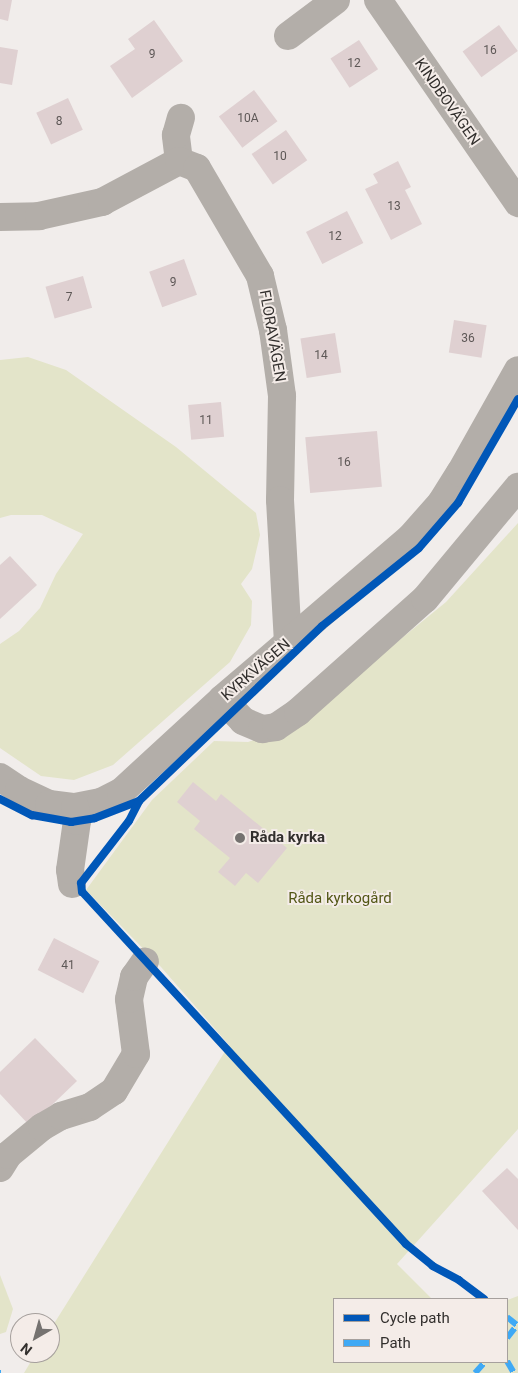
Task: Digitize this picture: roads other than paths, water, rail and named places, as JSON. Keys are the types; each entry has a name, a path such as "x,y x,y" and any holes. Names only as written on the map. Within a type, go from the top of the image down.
{"street":[{"path":"288,36 336,0"},
{"name":"KINDBOVÄGEN","path":"378,0 518,204"},
{"path":"0,217 38,216 102,202 179,161 176,135 181,118"},
{"name":"FLORAVÄGEN","path":"179,161 197,168 247,250 265,292 282,396 280,500 288,642"},
{"name":"KYRKVÄGEN","path":"0,777 19,790 49,804 75,807 101,802 121,792 222,699 410,538 441,503 477,446 518,370"},
{"path":"222,699 243,722 262,729 276,727 298,712 425,599 518,488"},
{"path":"72,884 70,870 77,821 75,807"},
{"path":"0,1168 8,1156 42,1127 62,1116 90,1107 114,1091 136,1054 129,999 134,977 145,961"}],"place":[{"name":"Råda kyrka","path":"240,838"}],"park label":[{"name":"Råda kyrkogård","path":"340,899"}]}
